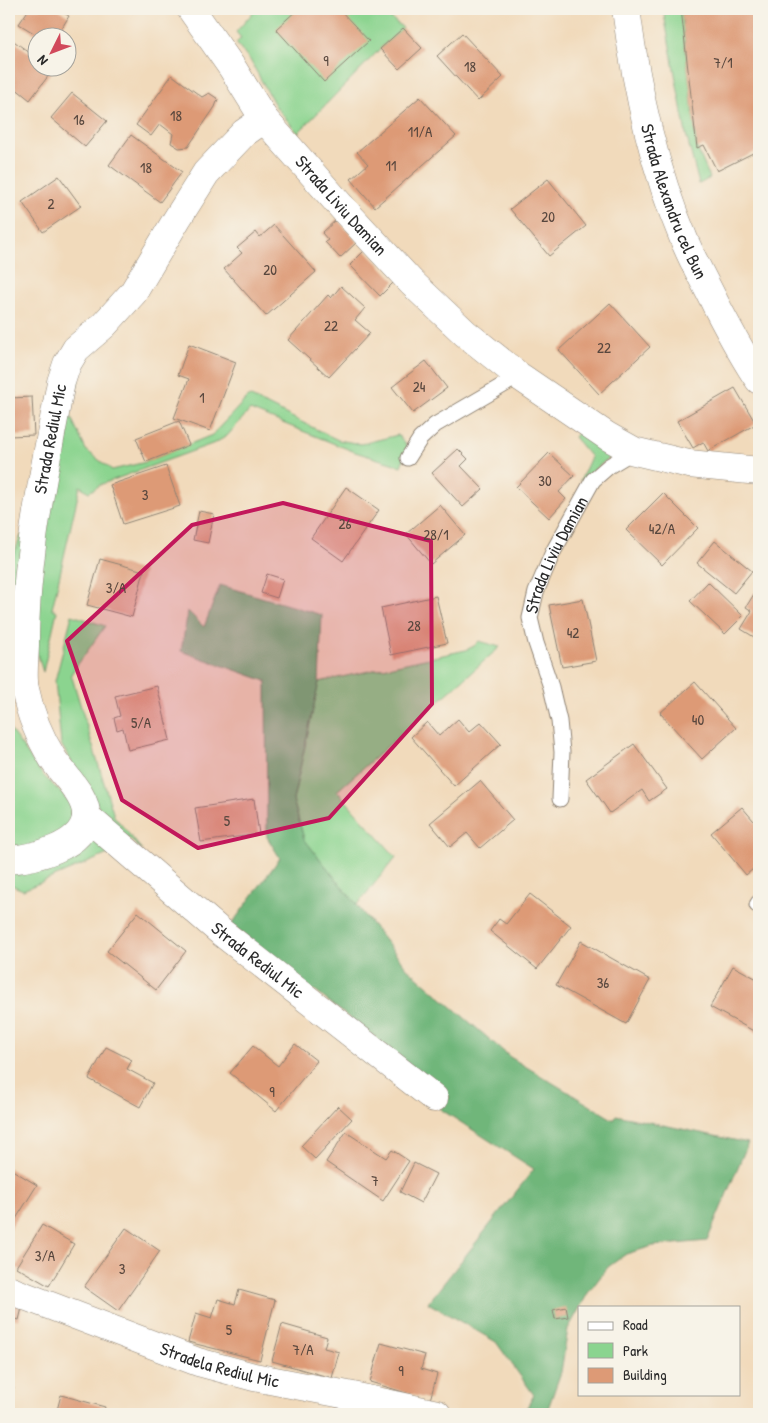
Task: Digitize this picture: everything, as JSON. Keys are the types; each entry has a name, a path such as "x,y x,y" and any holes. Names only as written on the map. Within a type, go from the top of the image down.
{"street":[{"name":"Strada Liviu Damian","path":"191,9 264,119 411,282 465,333 519,376 607,436 634,451 689,464 759,471"},
{"name":"Strada Alexandru cel Bun","path":"627,9 637,80 647,127 682,236 729,329 759,380"},
{"name":"Strada Rediul Mic","path":"264,119 244,133 206,173 133,293 104,325 76,349 67,364 61,382 28,566 25,619 25,687 35,724 53,759 85,803 86,816 221,932 434,1098"},
{"path":"9,860 38,856 55,850 77,834 84,824 86,816"},
{"name":"Stradela Rediul Mic","path":"9,1290 198,1362 254,1377 437,1414"}],"lane":[{"path":"408,458 420,439 435,425 519,376"},
{"name":"Strada Liviu Damian","path":"560,799 562,752 560,721 530,618 536,592 553,552 593,480 609,466 634,451"}],"highlighted area":[{"path":"283,503 431,541 432,704 329,818 198,848 122,800 67,641 192,525"}],"green space":[{"path":"256,9 380,9 403,28 298,133 276,107 250,60 236,43 241,38 236,32"},
{"path":"663,9 681,9 697,148 710,178 699,184 686,134"},
{"path":"81,370 70,415 86,450 112,470 146,462 212,435 249,396 338,440 361,444 398,435 408,447 401,466 355,452 250,410 227,436 215,443 102,484 89,492 80,486 52,609 57,611 43,672 34,643 33,595 66,405"},
{"path":"581,429 618,451 580,481 591,457 574,437"},
{"path":"27,521 11,679 9,688 9,566"},
{"path":"220,585 322,615 319,682 293,800 304,839 407,968 510,1057 614,1120 616,1115 748,1143 707,1241 653,1246 626,1254 608,1267 588,1293 581,1306 578,1306 578,1311 568,1329 561,1372 546,1414 523,1414 534,1395 496,1342 428,1303 534,1169 440,1109 450,1097 231,925 280,858 267,837 266,681 181,651 188,611 204,627"},
{"path":"72,615 105,626 71,674 114,816 142,850 105,818 61,744 55,681"},
{"path":"479,641 500,647 337,791 396,857 357,905 304,839 293,800 319,682 466,650"},
{"path":"9,728 42,774 76,808 73,826 51,843 9,851"},
{"path":"101,837 115,851 23,890 9,884 9,868"}],"building":[{"path":"29,9 57,9 69,16 62,28 28,29 19,24"},
{"path":"298,9 339,9 369,41 324,82 276,29"},
{"path":"681,9 759,9 759,150 717,171 704,145 697,148"},
{"path":"403,28 422,48 399,69 380,49"},
{"path":"462,33 503,77 478,101 437,56"},
{"path":"11,39 28,52 28,78 47,78 30,100 9,83 9,41"},
{"path":"172,75 202,97 209,93 218,99 215,107 188,147 179,148 171,143 173,134 160,124 151,136 136,125"},
{"path":"72,93 107,121 85,147 51,118"},
{"path":"420,97 456,136 375,207 351,179 368,164 357,152"},
{"path":"131,135 182,172 160,202 109,165"},
{"path":"59,176 81,206 43,232 22,202"},
{"path":"548,179 586,226 549,256 510,209"},
{"path":"337,219 357,242 340,258 325,242 328,240 322,233"},
{"path":"274,225 316,272 266,316 224,269 242,253 237,248 256,232 260,237"},
{"path":"365,250 395,281 380,296 350,265"},
{"path":"341,286 365,308 355,320 370,333 329,377 288,340 328,295 331,298"},
{"path":"610,303 650,347 599,394 559,350"},
{"path":"189,344 236,362 210,431 174,418 189,379 178,375"},
{"path":"426,361 447,388 413,413 392,387"},
{"path":"735,388 756,424 708,451 703,442 693,448 677,421"},
{"path":"32,397 34,435 9,436 9,398"},
{"path":"179,421 189,445 146,462 136,438"},
{"path":"458,449 468,459 461,466 483,489 463,507 432,473"},
{"path":"549,453 574,476 559,492 566,499 549,518 516,487"},
{"path":"166,466 180,506 123,524 110,485"},
{"path":"346,487 379,510 343,561 311,538"},
{"path":"663,493 698,528 662,565 626,530"},
{"path":"440,505 465,535 431,564 406,534"},
{"path":"199,511 214,514 208,543 193,540"},
{"path":"715,541 752,571 734,593 697,563"},
{"path":"100,559 144,571 132,617 87,605"},
{"path":"267,574 283,579 277,598 261,593"},
{"path":"708,582 743,616 725,634 690,601"},
{"path":"759,586 759,640 741,629 752,611 746,607"},
{"path":"436,596 447,643 391,655 381,608"},
{"path":"583,599 596,661 562,667 549,605"},
{"path":"695,682 736,728 702,759 660,713"},
{"path":"157,686 170,740 128,750 123,728 117,730 114,718 120,716 115,696"},
{"path":"458,719 469,732 481,722 501,744 454,786 411,737 427,722 439,736"},
{"path":"634,744 667,789 649,801 642,790 610,813 586,779"},
{"path":"480,781 513,820 480,848 467,833 450,847 430,823"},
{"path":"254,799 259,834 201,842 195,808"},
{"path":"742,807 759,827 759,864 746,875 711,833"},
{"path":"530,894 571,926 537,969 490,931 499,919 506,924"},
{"path":"138,912 186,951 156,990 107,951"},
{"path":"581,941 650,980 626,1024 556,985"},
{"path":"733,966 759,980 759,1034 710,1007"},
{"path":"295,1044 317,1061 276,1111 230,1073 253,1046 278,1066"},
{"path":"106,1047 132,1060 127,1069 153,1083 140,1107 89,1079"},
{"path":"338,1106 352,1119 315,1159 301,1146"},
{"path":"346,1132 386,1158 392,1150 409,1161 383,1201 326,1162"},
{"path":"414,1163 436,1174 421,1203 400,1192"},
{"path":"9,1168 37,1185 9,1230"},
{"path":"42,1225 74,1244 49,1286 16,1267"},
{"path":"126,1228 160,1251 118,1311 84,1287"},
{"path":"239,1290 275,1300 260,1360 188,1342 196,1313 212,1318 218,1299 235,1304"},
{"path":"9,1301 23,1304 19,1320 9,1317"},
{"path":"566,1307 568,1317 555,1319 553,1310"},
{"path":"282,1324 327,1337 324,1348 339,1352 332,1378 272,1361"},
{"path":"381,1343 425,1355 421,1369 437,1374 430,1400 370,1382"},
{"path":"9,1385 14,1387 9,1403"},
{"path":"61,1395 105,1407 103,1414 56,1414"}]}
